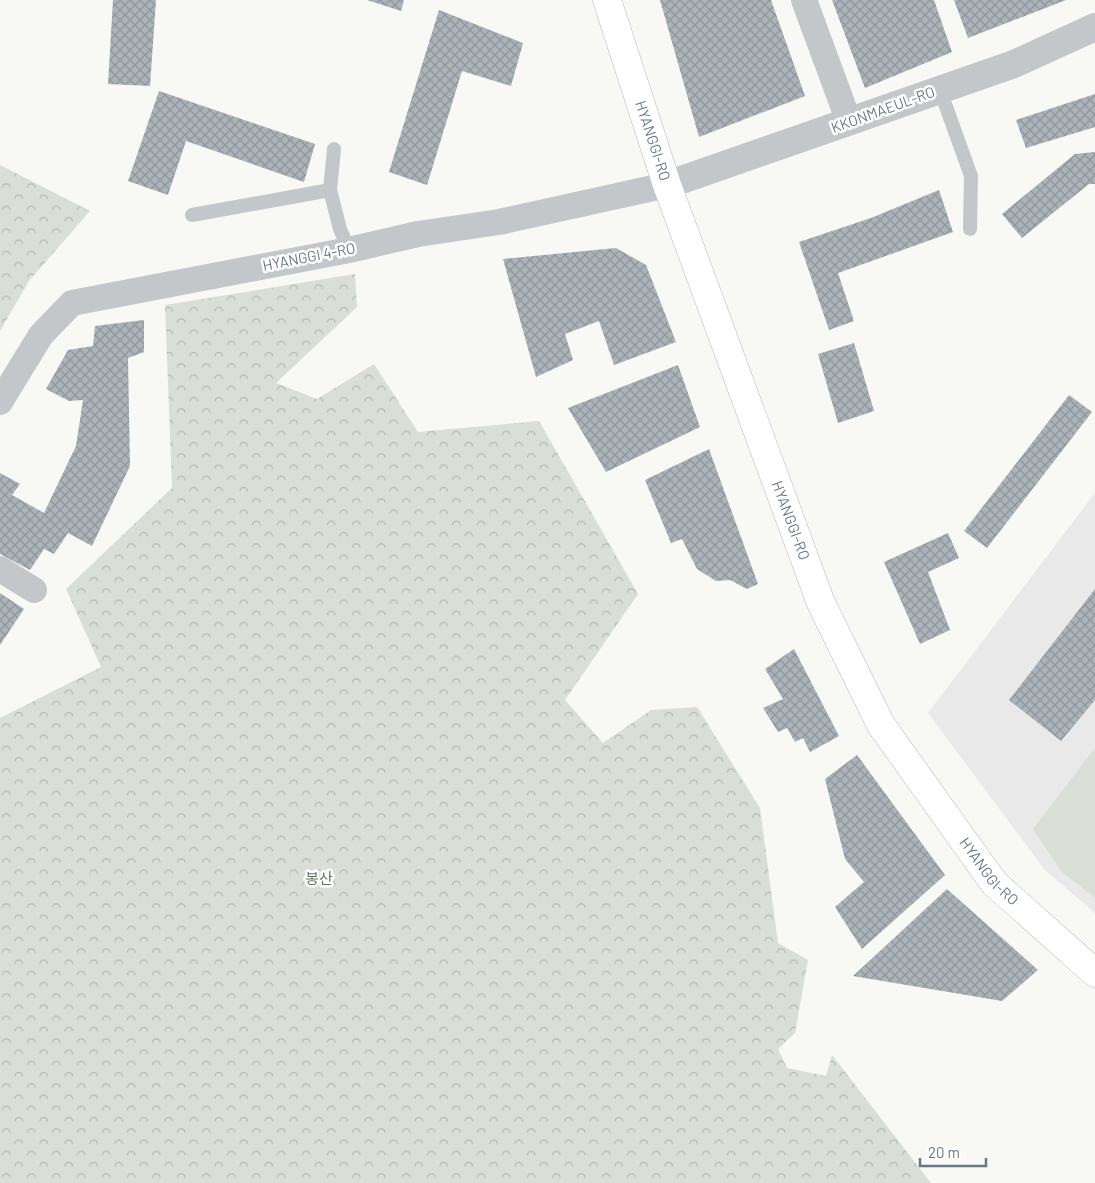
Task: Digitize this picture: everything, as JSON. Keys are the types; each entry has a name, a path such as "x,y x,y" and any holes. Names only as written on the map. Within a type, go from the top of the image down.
{"main road":[{"name":"HYANGGI-RO","path":"608,0 667,185 821,603 881,725 994,883 1095,972"}],"street":[{"path":"804,0 849,122"},
{"name":"KKONMAEUL-RO","path":"667,185 1014,64 1095,27"},
{"name":"HYANGGI 4-RO","path":"0,402 41,335 72,303 348,250 418,234 499,222 667,185"},
{"path":"0,569 34,590"}],"lane":[{"path":"940,90 971,176 970,229"},
{"path":"334,149 330,190 348,250"},
{"path":"192,215 330,190"}],"shaded area":[{"path":"1095,493 1095,913 1045,870 928,713"}],"green space":[{"path":"0,165 90,211 29,281 0,331"},
{"name":"봉산","path":"355,274 357,307 276,383 317,399 374,364 418,432 539,421 638,594 565,700 603,743 651,710 697,707 760,808 778,943 808,960 795,1033 778,1049 787,1068 826,1076 832,1055 931,1183 0,1183 0,718 101,667 66,589 172,488 165,305"},
{"path":"1095,748 1095,898 1062,872 1033,829"}],"building":[{"path":"113,0 156,0 150,86 108,84"},
{"path":"367,0 404,0 401,11"},
{"path":"660,0 771,0 805,96 699,137"},
{"path":"832,0 934,0 952,52 865,88"},
{"path":"954,0 1066,0 968,38"},
{"path":"439,10 523,43 511,86 462,71 427,185 389,172"},
{"path":"159,91 315,144 304,182 186,141 168,195 128,181"},
{"path":"1095,94 1095,127 1026,148 1016,120"},
{"path":"1095,152 1095,184 1089,184 1022,238 1002,214 1075,154"},
{"path":"939,190 953,232 838,273 854,321 829,330 799,242 871,218"},
{"path":"616,248 646,265 676,342 614,365 599,321 565,334 573,360 536,377 503,259"},
{"path":"144,320 144,352 128,358 130,466 92,546 68,533 54,554 44,549 30,570 0,554 0,473 20,484 12,495 44,513 76,446 83,400 69,401 46,389 68,350 93,346 95,326"},
{"path":"854,343 874,411 838,423 818,354"},
{"path":"678,365 700,427 606,472 568,408"},
{"path":"1069,395 1092,412 987,548 964,531"},
{"path":"709,449 758,584 747,589 730,580 716,581 697,569 682,539 671,543 645,480"},
{"path":"948,533 959,558 928,572 950,630 920,644 884,562"},
{"path":"1095,589 1095,700 1061,741 1009,700"},
{"path":"0,593 24,609 0,645"},
{"path":"794,649 839,736 810,752 803,738 795,742 787,728 778,732 763,708 783,699 765,669"},
{"path":"857,755 945,875 862,949 835,907 864,882 845,859 825,779"},
{"path":"947,889 1038,970 1002,1001 853,976"}]}
